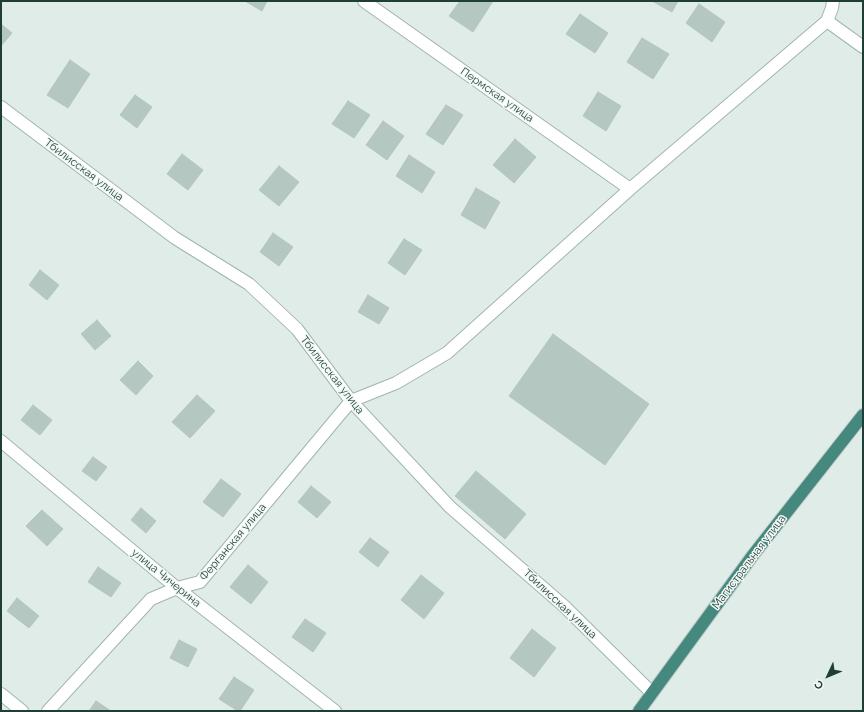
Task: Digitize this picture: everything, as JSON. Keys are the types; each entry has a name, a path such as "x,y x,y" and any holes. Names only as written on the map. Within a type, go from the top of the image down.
{"highway":[{"name":"Магистральная улица","path":"639,711 753,555 863,415"}],"street":[{"name":"Пермская улица","path":"364,1 630,189"},
{"path":"351,401 396,383 448,353 630,189 827,21 833,1"},
{"path":"827,21 863,47"},
{"name":"Тбилисская улица","path":"1,107 175,238 249,284 297,330 351,401 450,507 564,606 652,693"},
{"name":"Ферганская улица","path":"48,711 151,600 177,588 200,582 351,401"},
{"name":"улица Чичерина","path":"1,441 177,588 335,711"},
{"path":"1,694 22,711"}],"building":[{"path":"245,1 267,1 262,11"},
{"path":"460,1 493,1 473,32 449,16"},
{"path":"652,1 678,1 672,12"},
{"path":"699,4 725,22 712,42 686,23"},
{"path":"580,14 608,33 595,53 566,34"},
{"path":"1,24 12,33 1,46"},
{"path":"642,38 669,54 653,79 627,62"},
{"path":"70,60 90,74 68,108 47,95"},
{"path":"598,92 621,106 606,131 583,116"},
{"path":"135,95 152,107 137,128 120,115"},
{"path":"348,101 370,115 354,138 332,124"},
{"path":"446,105 463,115 443,145 426,134"},
{"path":"383,121 404,136 387,160 366,145"},
{"path":"515,139 536,157 514,183 493,165"},
{"path":"182,154 203,170 188,190 167,174"},
{"path":"409,155 435,172 422,193 396,176"},
{"path":"279,166 299,182 279,206 259,190"},
{"path":"476,188 500,202 485,229 461,215"},
{"path":"273,233 293,247 279,266 260,252"},
{"path":"404,239 422,250 405,275 388,263"},
{"path":"40,270 59,285 47,300 29,285"},
{"path":"368,295 389,308 379,324 358,312"},
{"path":"97,320 111,336 95,350 81,334"},
{"path":"553,334 649,404 605,465 509,396"},
{"path":"138,361 153,376 136,395 120,380"},
{"path":"197,395 215,411 190,438 172,422"},
{"path":"33,405 52,420 40,435 21,420"},
{"path":"93,457 107,467 96,481 82,471"},
{"path":"476,471 526,514 505,539 455,496"},
{"path":"221,479 241,494 223,517 203,502"},
{"path":"311,486 331,502 317,518 298,502"},
{"path":"141,508 156,521 146,533 131,520"},
{"path":"42,510 63,529 47,546 26,526"},
{"path":"370,538 389,552 378,567 359,552"},
{"path":"248,565 268,582 251,604 230,587"},
{"path":"98,567 121,583 111,597 88,582"},
{"path":"421,575 444,593 424,619 401,600"},
{"path":"17,598 39,616 29,628 7,611"},
{"path":"305,619 326,633 313,652 292,637"},
{"path":"532,629 556,648 534,677 510,658"},
{"path":"179,640 197,649 188,667 170,658"},
{"path":"234,677 254,690 240,711 219,699"},
{"path":"96,701 111,711 89,711"}]}
